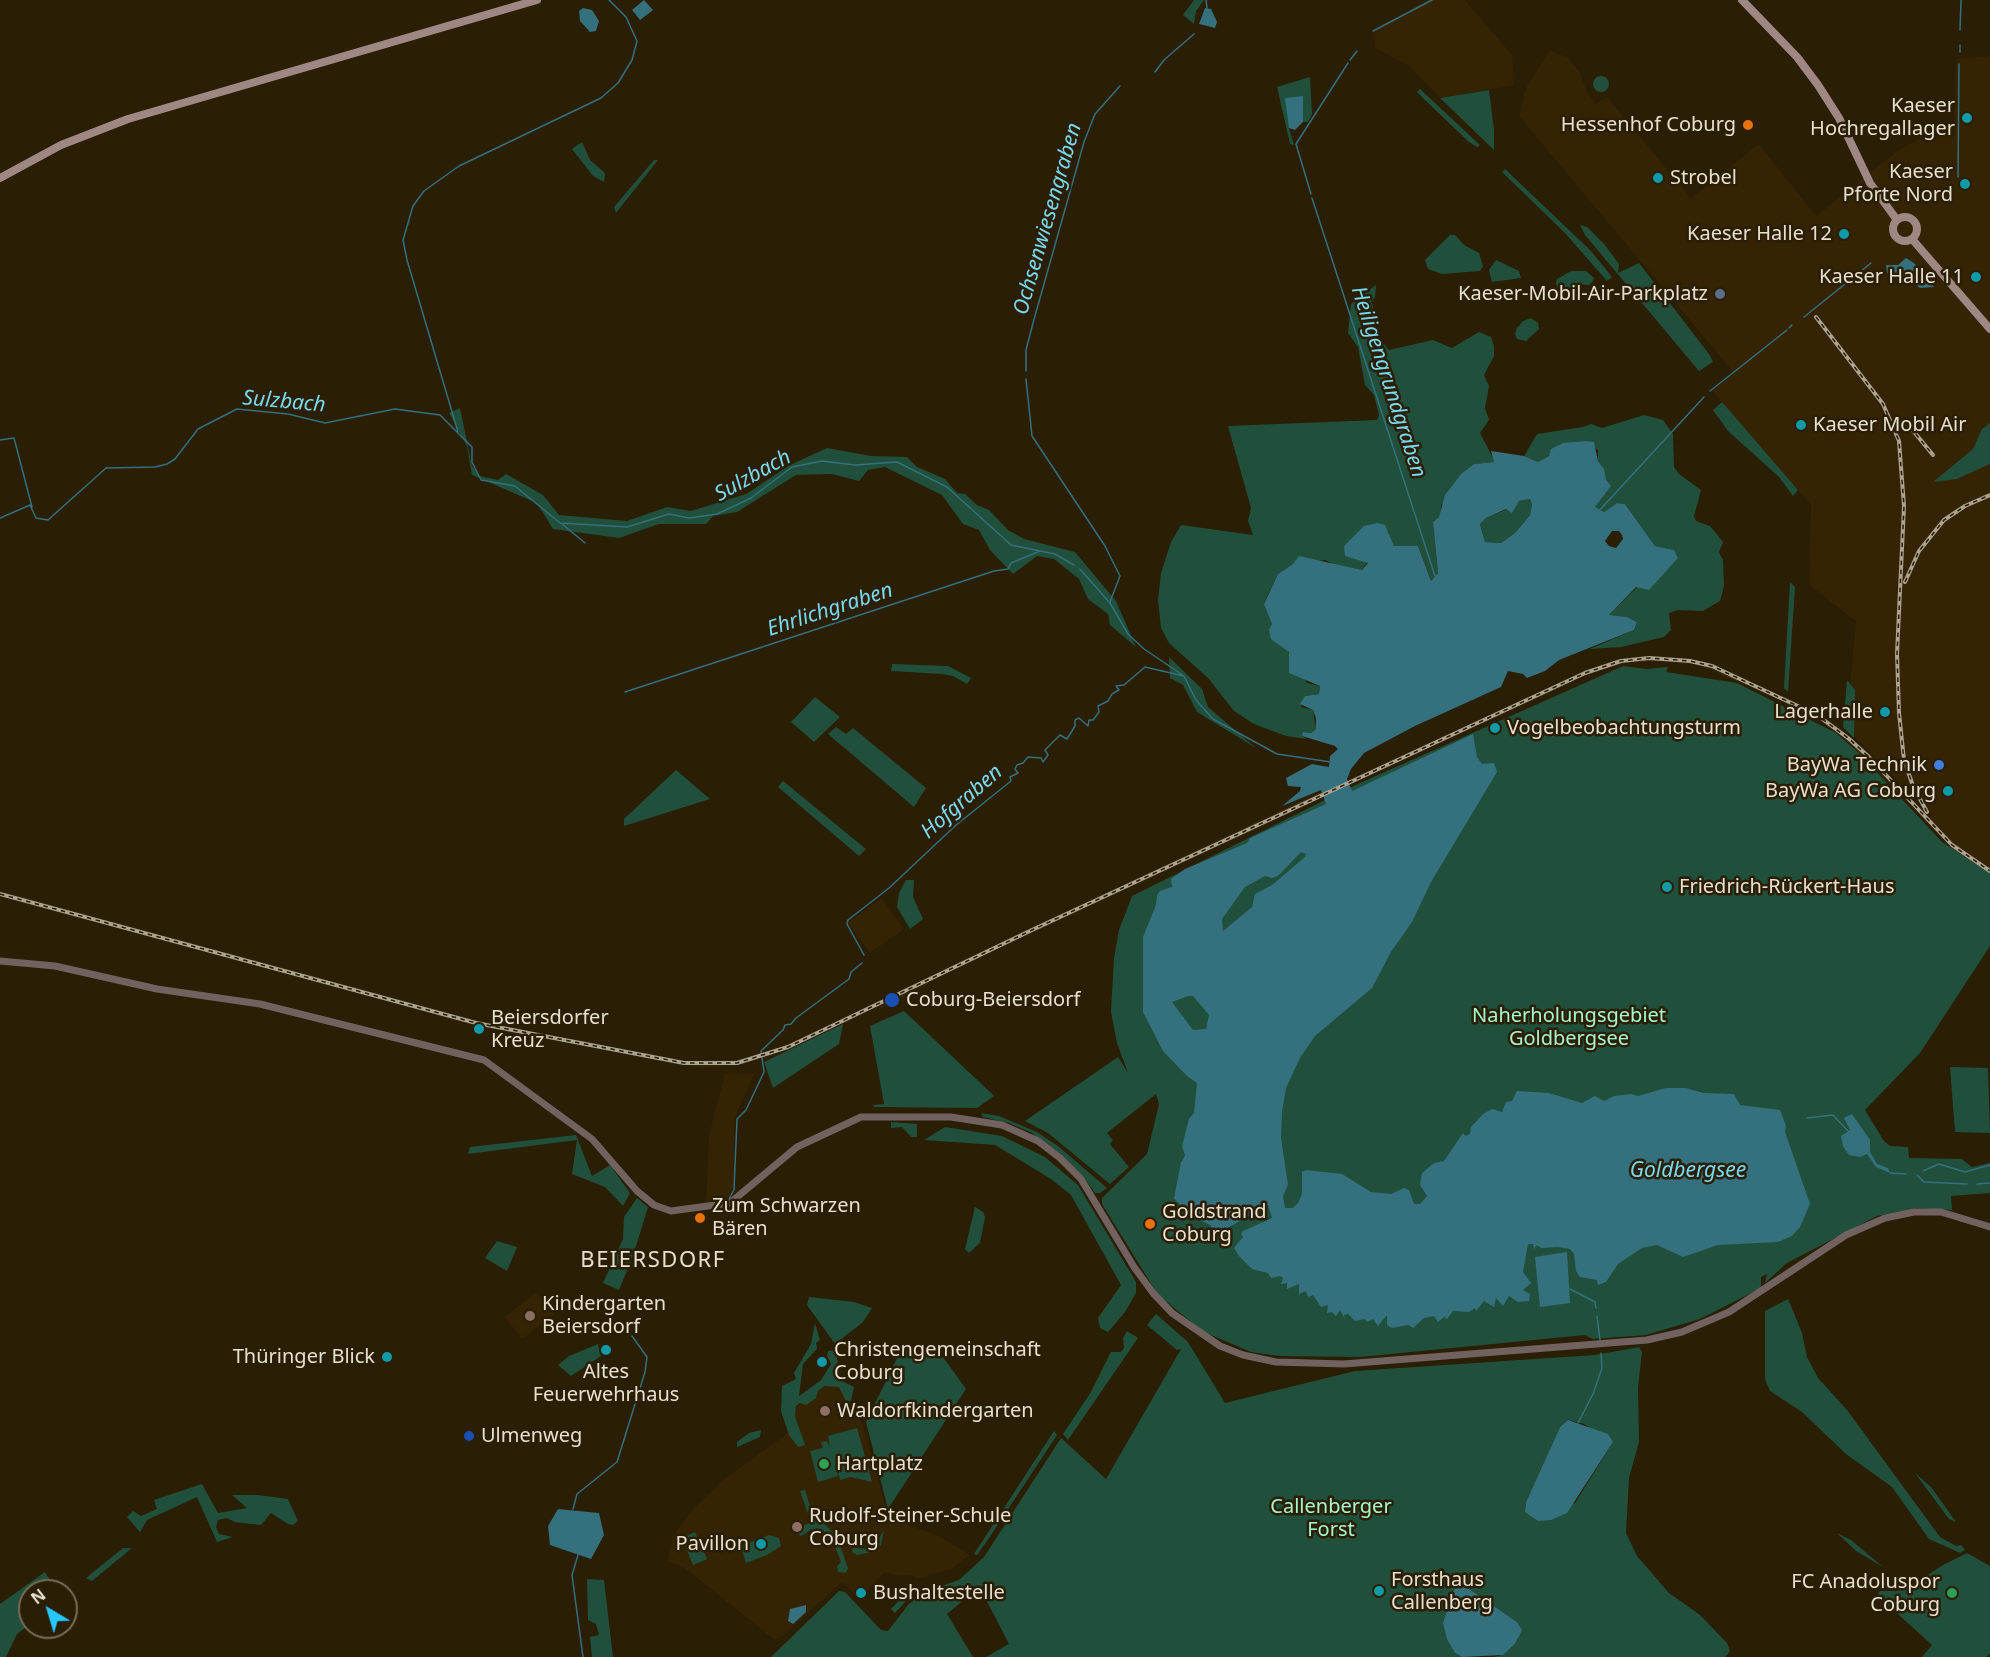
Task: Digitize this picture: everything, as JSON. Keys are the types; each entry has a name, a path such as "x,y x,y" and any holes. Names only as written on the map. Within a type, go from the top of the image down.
{"main road":[{"path":"0,178 62,145 128,119 537,0"},
{"path":"1742,0 1797,57 1818,85 1839,118 1870,183 1897,220"},
{"path":"1908,218 1915,223 1917,231 1912,239 1903,242 1896,238 1892,227 1897,220 1908,218"},
{"path":"1912,239 1990,329"}],"street":[{"path":"0,961 55,966 157,989 260,1004 484,1060 592,1139 625,1179 648,1201 671,1211 730,1203 797,1147 853,1119 875,1116 966,1118 1002,1125 1025,1134 1060,1158 1088,1189 1150,1290 1177,1317 1209,1340 1244,1355 1276,1362 1344,1364 1623,1344 1682,1332 1729,1312 1838,1241 1872,1222 1914,1212 1951,1214 1990,1227"}],"shaded area":[{"path":"1427,0 1465,0 1512,55 1514,85 1440,98 1408,65 1375,48 1374,31"},
{"path":"1550,50 1568,58 1579,71 1588,93 1596,104 1607,97 1691,198 1759,144 1816,216 1896,152 1922,137 1954,136 1956,59 1990,56 1990,873 1979,868 1946,842 1850,744 1823,723 1789,706 1791,699 1836,725 1870,755 1929,818 1932,816 1921,797 1908,792 1846,728 1856,621 1809,585 1811,505 1712,391 1734,373 1519,116 1526,88"},
{"path":"1658,656 1700,662 1786,698 1784,701 1701,666 1674,661 1631,662 1589,673 1352,783 1350,779 1589,669 1613,661"},
{"path":"1322,791 1324,797 954,969 882,1009 877,1006 851,1019 851,1016 951,966"},
{"path":"0,891 478,1021 633,1052 634,1055 474,1024 0,897"},
{"path":"882,898 904,929 870,953 848,923"},
{"path":"845,1018 844,1022 764,1059 763,1055"},
{"path":"637,1052 690,1062 720,1063 757,1058 758,1061 705,1068 636,1057"},
{"path":"725,1073 754,1074 734,1120 734,1181 730,1198 706,1203 709,1135"},
{"name":"Kindergarten Beiersdorf","path":"535,1293 548,1302 544,1306 555,1314 522,1339 505,1317"},
{"name":"Rudolf-Steiner-Schule Coburg","path":"836,1377 863,1425 889,1518 939,1536 970,1555 951,1569 917,1579 912,1575 900,1576 884,1572 860,1599 842,1582 785,1634 775,1640 685,1568 667,1561 673,1536 692,1510 723,1480 799,1425 795,1416 796,1407"}],"green space":[{"path":"1194,0 1204,0 1196,11 1194,24 1183,15"},
{"path":"1601,76 1607,78 1609,84 1607,90 1601,92 1595,90 1593,84 1595,78"},
{"path":"1310,77 1312,114 1308,122 1303,122 1303,96 1289,128 1294,145 1290,144 1277,87"},
{"path":"1420,89 1480,145 1477,147 1469,142 1417,92"},
{"path":"1489,90 1494,130 1494,150 1440,98"},
{"path":"582,142 590,160 605,173 604,182 593,176 572,149"},
{"path":"654,160 658,160 616,213 614,207"},
{"path":"1505,169 1591,251 1612,277 1607,281 1564,232 1502,172"},
{"path":"1580,225 1587,227 1604,244 1619,264 1618,273 1639,263 1713,362 1699,371 1585,235"},
{"path":"1450,235 1455,235 1464,245 1479,253 1483,266 1480,271 1442,274 1428,269 1425,260"},
{"path":"1496,260 1519,271 1521,278 1492,282 1489,270"},
{"path":"1571,271 1586,271 1594,278 1593,281 1589,285 1578,284 1561,292 1556,284 1557,279"},
{"path":"1376,285 1375,297 1371,302 1373,306 1368,330 1373,339 1382,342 1389,350 1433,340 1452,348 1479,332 1491,337 1494,356 1484,375 1489,386 1485,408 1489,420 1480,433 1495,462 1474,464 1462,473 1441,506 1440,517 1433,522 1438,573 1431,581 1418,546 1394,546 1390,542 1388,531 1362,570 1338,566 1325,560 1293,564 1278,574 1264,603 1272,624 1307,683 1320,686 1319,694 1305,696 1301,707 1313,710 1316,729 1311,733 1304,732 1302,736 1307,739 1286,736 1254,724 1234,711 1208,678 1169,643 1161,628 1158,600 1161,573 1171,542 1181,525 1253,535 1248,521 1251,508 1228,426 1377,420 1379,415 1374,395 1365,385 1358,347 1348,333 1351,304"},
{"path":"1531,318 1538,323 1539,329 1526,341 1517,339 1515,334 1517,328 1523,321"},
{"path":"1722,402 1798,490 1793,496 1779,477 1728,431 1713,410"},
{"path":"460,408 472,466 480,476 498,480 506,474 543,495 559,515 627,521 667,507 691,511 746,494 790,465 827,448 871,456 907,457 917,467 945,479 957,493 965,494 977,505 989,510 1008,530 1024,539 1075,552 1116,601 1136,647 1110,625 1108,614 1088,599 1079,579 1054,559 1037,556 1013,574 990,550 979,530 963,524 942,495 885,467 868,470 859,481 832,474 796,475 737,512 713,516 706,524 659,524 619,538 553,529 537,503 472,475 467,446 449,413"},
{"path":"1644,415 1663,420 1673,434 1674,467 1679,474 1701,490 1694,516 1696,521 1710,526 1723,542 1719,552 1723,560 1724,586 1720,601 1703,611 1678,610 1669,613 1671,630 1664,637 1621,647 1590,649 1634,630 1637,622 1627,617 1608,616 1637,587 1668,569 1678,557 1673,550 1655,546 1625,504 1617,503 1604,512 1594,507 1604,495 1604,469 1598,461 1598,450 1585,441 1574,442 1538,462 1524,456 1537,434 1591,424 1602,428"},
{"path":"1990,423 1990,464 1957,479 1933,482 1973,449 1982,429"},
{"path":"1530,499 1532,504 1530,515 1515,533 1501,543 1485,542 1480,524 1486,518 1515,506 1519,501"},
{"path":"1790,582 1795,587 1788,692 1784,688"},
{"path":"1169,657 1202,689 1208,707 1256,748 1197,712 1183,685 1170,678"},
{"path":"892,664 948,666 971,678 967,684 953,676 942,674 891,671"},
{"name":"Naherholungsgebiet Goldbergsee","path":"1623,666 1646,669 1668,667 1666,672 1737,683 1836,733 1859,753 1942,842 1990,873 1990,946 1920,1053 1865,1110 1884,1141 1890,1146 1908,1147 1909,1158 1962,1159 1972,1167 1990,1163 1990,1193 1951,1196 1952,1210 1916,1208 1877,1216 1787,1263 1765,1283 1767,1274 1761,1277 1761,1288 1700,1319 1646,1335 1593,1339 1585,1335 1360,1357 1279,1356 1251,1352 1204,1332 1158,1295 1102,1204 1102,1198 1147,1154 1159,1104 1156,1094 1107,1133 1113,1140 1110,1144 1129,1167 1110,1184 1048,1133 1025,1121 1118,1057 1128,1073 1117,1043 1111,1012 1114,958 1119,930 1132,896 1351,787"},
{"path":"1847,680 1855,690 1854,738 1843,727"},
{"path":"815,697 840,717 814,742 791,722"},
{"path":"836,727 846,734 853,728 926,788 914,807 828,734"},
{"path":"676,770 710,799 624,826 624,819"},
{"path":"783,781 866,849 859,856 778,787"},
{"path":"906,880 914,880 913,897 923,919 910,929 897,907 899,893"},
{"path":"904,1011 994,1096 977,1108 874,1107 873,1105 884,1104 870,1026"},
{"path":"843,1024 839,1044 773,1088 764,1062"},
{"path":"1950,1067 1988,1068 1990,1133 1955,1132"},
{"path":"981,1113 999,1116 1037,1132 1058,1146 1107,1188 1100,1193 1095,1193 1083,1176 1032,1133 1009,1123 983,1117"},
{"path":"891,1122 917,1124 917,1137 911,1137 902,1127 891,1128"},
{"path":"945,1127 1002,1136 1045,1157 1078,1185 1136,1282 1136,1293 1125,1312 1108,1332 1100,1328 1098,1318 1121,1285 1071,1195 1051,1179 995,1145 924,1140"},
{"path":"576,1135 592,1176 610,1165 630,1193 623,1206 605,1187 572,1174 577,1140 468,1154 470,1147"},
{"path":"637,1198 648,1207 633,1256 619,1290 603,1283 623,1239 624,1217"},
{"path":"975,1207 983,1212 985,1217 980,1243 969,1253 965,1249"},
{"path":"497,1241 517,1247 507,1271 485,1258"},
{"path":"809,1297 854,1302 872,1308 863,1322 835,1344 807,1305"},
{"path":"1788,1299 1802,1333 1807,1357 1818,1378 1847,1410 1940,1537 1956,1546 1961,1545 1965,1550 1960,1553 1929,1539 1892,1487 1846,1454 1802,1412 1770,1391 1765,1379 1765,1311"},
{"name":"Callenberger Forst","path":"1156,1314 1188,1342 1225,1403 1355,1371 1595,1355 1639,1347 1642,1352 1638,1387 1639,1442 1629,1478 1626,1533 1637,1556 1669,1593 1700,1615 1727,1643 1730,1650 1728,1654 1725,1657 1493,1657 1503,1655 1515,1644 1521,1630 1517,1622 1469,1589 1456,1584 1455,1653 1462,1657 986,1657 1009,1644 981,1590 966,1598 947,1614 973,1657 771,1657 839,1591 845,1592 881,1630 888,1631 908,1605 924,1592 959,1580 984,1557 1061,1438 1106,1479 1181,1349 1177,1350 1147,1325","holes":["1568,1420 1584,1424 1613,1442 1575,1503 1525,1512 1526,1502 1560,1427"]},
{"path":"815,1323 820,1340 816,1343 817,1349 803,1364 799,1396 821,1380 831,1364 827,1356 828,1351 835,1350 842,1381 854,1387 851,1401 846,1401 839,1387 824,1386 818,1391 816,1398 806,1405 800,1403 796,1406 795,1416 805,1445 798,1447 789,1435 781,1411 782,1386 796,1379 794,1373 811,1344"},
{"path":"1127,1331 1138,1338 1068,1440 1063,1434 1091,1392 1111,1352 1121,1352 1124,1348 1123,1338"},
{"path":"598,1344 601,1356 571,1376 558,1365 569,1356"},
{"path":"902,1348 943,1357 966,1389 888,1509 866,1422"},
{"path":"857,1428 872,1482 851,1477 840,1480 834,1458 838,1476 818,1482 810,1451 823,1448 821,1442 827,1441 830,1447 828,1436"},
{"path":"761,1430 760,1437 737,1447 737,1442 749,1433"},
{"path":"1054,1431 1057,1435 989,1538 977,1555 974,1554"},
{"path":"1915,1473 1931,1487 1956,1522 1949,1519"},
{"path":"202,1484 218,1513 247,1508 232,1495 258,1495 288,1499 298,1521 293,1525 288,1524 271,1513 261,1525 235,1522 227,1518 218,1520 216,1527 219,1534 233,1537 217,1542 197,1497 147,1520 140,1532 127,1517 133,1511 141,1516 157,1509 154,1500"},
{"path":"805,1490 811,1510 837,1537 848,1568 846,1573 838,1572 837,1566 841,1562 832,1538 828,1539 823,1530 814,1534 812,1529 801,1536 797,1533 799,1528 811,1522 800,1491"},
{"path":"884,1530 881,1545 875,1551 857,1555 852,1552 853,1548 868,1549 874,1546"},
{"path":"695,1532 707,1559 693,1565 682,1538"},
{"path":"1837,1533 1851,1540 1883,1567 1856,1551"},
{"path":"769,1535 779,1538 781,1546 767,1555 746,1563 741,1546"},
{"path":"123,1548 132,1548 92,1581 86,1578"},
{"name":"FC Anadoluspor Coburg","path":"1967,1553 1990,1566 1990,1654 1986,1657 1922,1657 1932,1645 1877,1595 1880,1591 1897,1591 1911,1586 1943,1565"},
{"path":"45,1572 49,1579 35,1579"},
{"path":"587,1579 604,1580 613,1657 592,1657 590,1637 599,1635 596,1624 588,1620"},
{"path":"913,1586 916,1590 895,1613 891,1609"},
{"path":"18,1591 18,1633 6,1657 0,1657 0,1604"}],"water":[{"path":"644,0 653,10 640,20 632,10"},
{"path":"583,8 592,10 599,21 596,31 590,32 580,21 579,11"},
{"path":"1205,8 1211,9 1217,22 1215,28 1199,24"},
{"path":"1303,96 1303,122 1295,130 1289,128 1285,98"},
{"path":"1906,258 1914,263 1934,287 1920,288 1906,277 1887,273 1886,265 1898,265"},
{"name":"Goldbergsee","path":"1594,442 1598,461 1611,486 1595,507 1604,512 1617,503 1625,504 1655,546 1674,550 1678,558 1649,590 1636,587 1609,615 1627,617 1637,622 1634,630 1559,660 1545,671 1527,678 1523,674 1508,671 1501,687 1415,726 1364,753 1351,769 1347,779 1352,791 1473,734 1477,757 1482,764 1494,763 1497,772 1431,882 1412,922 1391,952 1372,988 1315,1036 1300,1058 1286,1088 1282,1112 1281,1138 1288,1185 1283,1196 1285,1208 1293,1208 1298,1203 1302,1194 1302,1172 1306,1170 1342,1174 1371,1192 1391,1194 1404,1188 1409,1190 1414,1204 1420,1204 1427,1196 1420,1185 1422,1173 1434,1163 1444,1161 1463,1133 1466,1136 1470,1134 1471,1127 1483,1114 1492,1109 1502,1112 1506,1102 1512,1101 1517,1091 1549,1093 1582,1103 1595,1096 1604,1101 1614,1096 1631,1094 1638,1096 1666,1088 1734,1094 1740,1105 1780,1110 1786,1126 1785,1132 1810,1204 1800,1227 1792,1236 1778,1242 1718,1245 1683,1257 1657,1245 1642,1248 1618,1264 1606,1282 1598,1285 1597,1280 1580,1277 1576,1271 1574,1254 1570,1249 1541,1248 1537,1245 1534,1249 1533,1244 1528,1244 1523,1272 1531,1283 1523,1290 1530,1294 1529,1301 1518,1302 1509,1296 1503,1306 1496,1298 1494,1307 1484,1301 1476,1311 1475,1308 1469,1312 1453,1311 1447,1319 1444,1317 1438,1322 1434,1316 1424,1318 1413,1328 1408,1325 1392,1328 1387,1325 1387,1315 1378,1326 1373,1319 1367,1322 1365,1319 1355,1321 1348,1314 1344,1315 1345,1319 1340,1310 1336,1316 1332,1312 1327,1313 1328,1305 1321,1307 1313,1295 1308,1297 1306,1291 1299,1294 1299,1284 1287,1289 1287,1283 1281,1284 1283,1278 1281,1276 1271,1278 1268,1273 1252,1269 1239,1256 1234,1248 1243,1237 1241,1234 1243,1231 1272,1218 1268,1205 1217,1234 1210,1225 1188,1214 1174,1198 1181,1162 1185,1156 1182,1146 1189,1119 1194,1113 1197,1083 1163,1051 1143,1012 1143,937 1156,905 1157,895 1160,891 1172,887 1171,879 1185,869 1247,843 1250,838 1326,804 1321,790 1282,806 1300,791 1301,787 1288,786 1286,778 1312,764 1329,767 1330,756 1338,749 1335,746 1302,736 1303,732 1311,733 1316,729 1316,718 1313,710 1300,704 1305,696 1319,694 1320,686 1289,673 1289,652 1271,639 1269,630 1272,624 1264,604 1278,574 1293,564 1299,556 1362,570 1368,563 1345,556 1344,546 1364,526 1377,523 1385,525 1394,546 1418,546 1431,581 1438,573 1433,522 1439,517 1445,495 1462,473 1474,464 1494,462 1491,451 1524,456 1538,462 1549,456 1551,449 1563,443","holes":["1530,499 1532,504 1530,515 1515,533 1501,543 1485,542 1480,524 1486,518 1506,509 1512,513 1519,501","1612,531 1619,531 1623,539 1616,548 1609,546 1605,541","1301,852 1306,854 1272,885 1255,894 1252,907 1223,931 1222,919 1245,887 1265,876 1272,878 1278,876","1193,996 1209,1015 1206,1029 1193,1030 1172,1002"]},
{"path":"1852,1114 1870,1140 1870,1152 1877,1164 1888,1168 1890,1173 1876,1167 1867,1154 1860,1157 1849,1155 1843,1146 1841,1136 1850,1130 1844,1118"},
{"path":"1567,1252 1570,1303 1540,1307 1535,1257"},
{"path":"1568,1420 1608,1434 1613,1442 1567,1513 1551,1520 1538,1521 1525,1512 1526,1502 1560,1427"},
{"path":"558,1509 599,1513 604,1535 591,1559 550,1545 548,1526"},
{"path":"1456,1584 1469,1589 1517,1622 1522,1630 1515,1644 1503,1655 1462,1657 1455,1653 1447,1639 1443,1623"},
{"path":"806,1605 806,1612 793,1624 788,1621 790,1609"}],"waterway":[{"path":"458,432 403,240 413,206 424,191 459,166 601,98 618,83 632,60 637,41 626,17 609,0"},
{"name":"Ochsenwiesengraben","path":"1206,0 1207,8"},
{"name":"Heiligengrundgraben","path":"1373,31 1432,0"},
{"path":"1960,30 1961,0"},
{"name":"Ochsenwiesengraben","path":"1155,72 1164,60 1194,34"},
{"path":"1960,45 1960,52"},
{"name":"Heiligengrundgraben","path":"1350,60 1357,51"},
{"name":"Heiligengrundgraben","path":"1311,194 1296,144 1348,63"},
{"path":"1958,177 1959,64"},
{"name":"Ochsenwiesengraben","path":"1026,371 1026,350 1084,142 1095,114 1120,86"},
{"name":"Heiligengrundgraben","path":"1312,198 1435,576"},
{"path":"1804,317 1871,263"},
{"path":"1789,328 1792,325"},
{"path":"1710,391 1787,330"},
{"name":"Ochsenwiesengraben","path":"1026,379 1032,436 1105,546 1120,576 1110,602"},
{"path":"1597,513 1704,397"},
{"name":"Sulzbach","path":"0,518 30,505 36,518 48,520 106,468 155,467 167,464 175,459 198,429 237,409 288,414 325,423 395,409 440,415 472,447 472,462 481,480 515,486 560,523 627,527 669,514 689,518 717,514 751,498 792,467 822,461 855,465 897,462 947,487 1011,545 1055,554 1074,565"},
{"path":"0,440 14,438 32,507"},
{"name":"Sulzbach","path":"561,523 585,543"},
{"name":"Ehrlichgraben","path":"625,692 994,571 1008,569 1011,563 1040,551"},
{"name":"Sulzbach","path":"1080,569 1110,603 1128,634 1144,649 1184,676 1196,700 1213,719 1277,754 1331,762"},
{"name":"Hofgraben","path":"864,955 847,924 848,920 889,888 955,826 1011,781 1010,777 1018,773 1015,769 1017,765 1023,763 1028,757 1041,758 1043,762 1048,755 1045,750 1060,735 1067,739 1075,726 1075,720 1079,718 1088,726 1089,720 1093,720 1099,712 1098,706 1108,701 1112,694 1119,690 1116,686 1124,685 1145,667 1184,676"},
{"name":"Hofgraben","path":"729,1199 734,1190 737,1119 746,1110 764,1072 761,1051 783,1030 785,1025 791,1024 849,979 851,972 862,963"},
{"name":"Sulzbach","path":"1807,1118 1833,1115 1849,1132"},
{"name":"Sulzbach","path":"1923,1171 1939,1164 1965,1172 1990,1165"},
{"name":"Sulzbach","path":"1890,1173 1906,1174"},
{"name":"Sulzbach","path":"1917,1175 1924,1182 1967,1184"},
{"name":"Sulzbach","path":"1977,1184 1990,1183"},
{"path":"1570,1289 1595,1302 1596,1308"},
{"path":"1597,1316 1600,1340"},
{"path":"573,1509 577,1494 617,1462 645,1372 647,1357 632,1336"},
{"path":"1578,1423 1593,1394 1602,1368 1601,1353"},
{"path":"578,1555 572,1575 583,1657"}],"railway":[{"path":"1816,317 1883,404 1899,441 1904,506 1897,654 1899,713 1904,760 1913,786 1927,812"},
{"path":"1910,427 1933,455"},
{"path":"1905,582 1919,551 1944,520 1965,506 1990,495"},
{"path":"0,894 476,1023 684,1063 737,1063 788,1047 1032,930 1585,673 1621,661 1649,658 1690,661 1712,666 1817,715 1869,757 1952,845 1990,871"}],"place":[{"name":"Kaeser Hochregallager","path":"1967,118"},
{"name":"Hessenhof Coburg","path":"1748,125"},
{"name":"Strobel","path":"1658,178"},
{"name":"Kaeser Pforte Nord","path":"1965,184"},
{"name":"Kaeser Halle 12","path":"1844,234"},
{"name":"Kaeser Halle 11","path":"1976,277"},
{"name":"Kaeser-Mobil-Air-Parkplatz","path":"1720,294"},
{"name":"Kaeser Mobil Air","path":"1801,425"},
{"name":"Lagerhalle","path":"1885,712"},
{"name":"Vogelbeobachtungsturm","path":"1495,728"},
{"name":"BayWa Technik","path":"1939,765"},
{"name":"BayWa AG Coburg","path":"1948,791"},
{"name":"Friedrich-Rückert-Haus","path":"1667,887"},
{"name":"Coburg-Beiersdorf","path":"892,1000"},
{"name":"Beiersdorfer Kreuz","path":"479,1029"},
{"name":"Zum Schwarzen Bären","path":"700,1218"},
{"name":"Goldstrand Coburg","path":"1150,1224"},
{"name":"Kindergarten Beiersdorf","path":"530,1316"},
{"name":"Altes Feuerwehrhaus","path":"606,1350"},
{"name":"Thüringer Blick","path":"387,1357"},
{"name":"Christengemeinschaft Coburg","path":"822,1362"},
{"name":"Waldorfkindergarten","path":"825,1411"},
{"name":"Ulmenweg","path":"469,1436"},
{"name":"Hartplatz","path":"824,1464"},
{"name":"Rudolf-Steiner-Schule Coburg","path":"797,1527"},
{"name":"Pavillon","path":"761,1544"},
{"name":"Forsthaus Callenberg","path":"1379,1591"},
{"name":"Bushaltestelle","path":"861,1593"},
{"name":"FC Anadoluspor Coburg","path":"1952,1593"}],"district":[{"name":"BEIERSDORF","path":"653,1261"}]}
